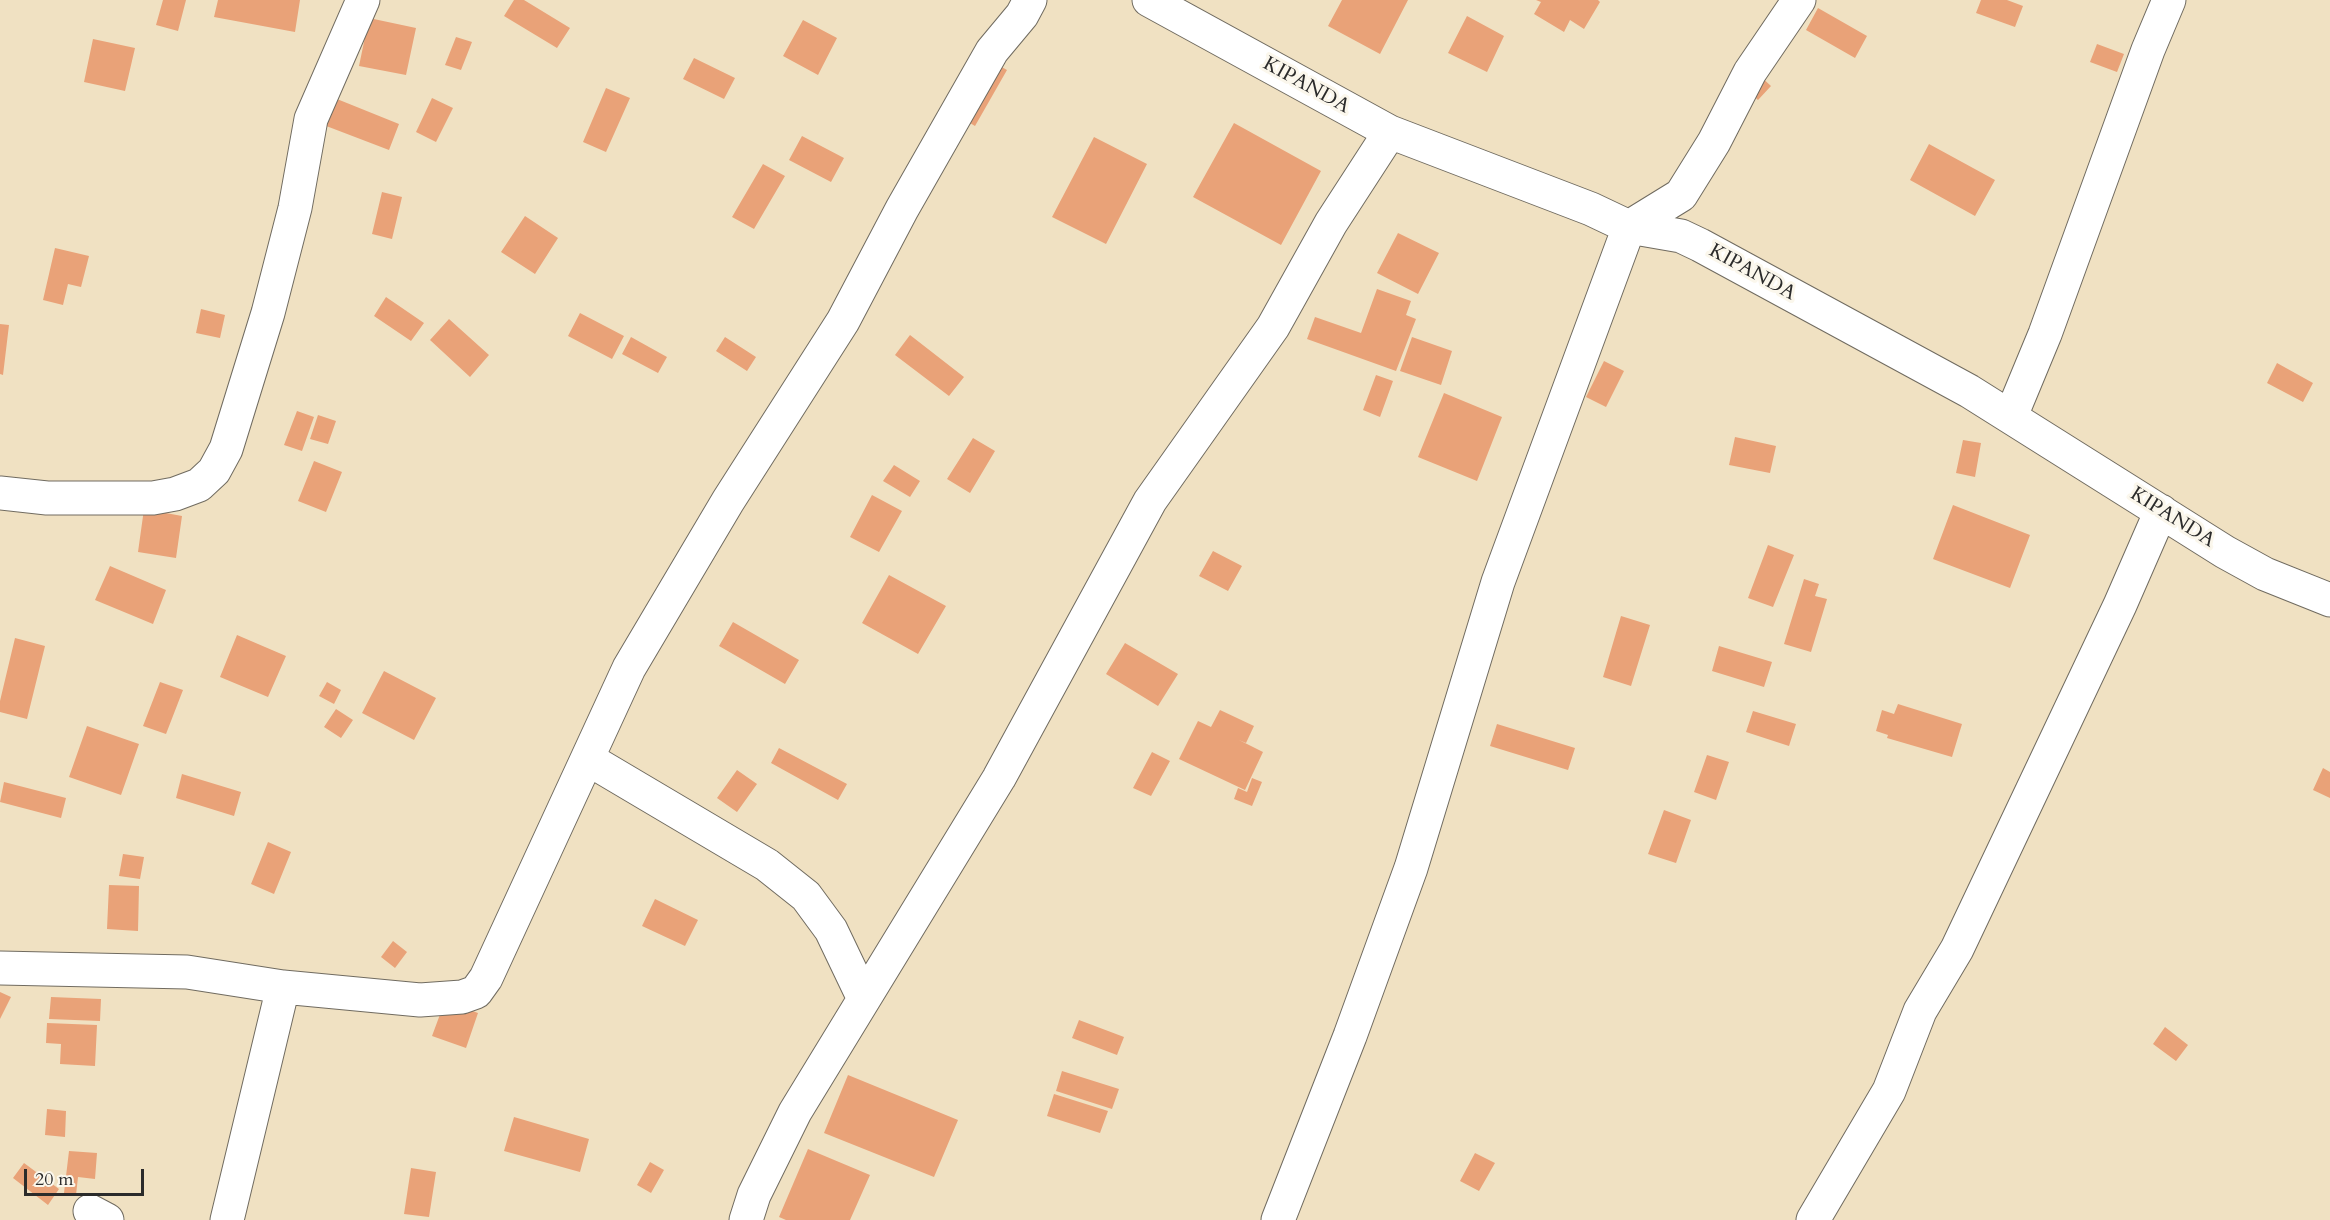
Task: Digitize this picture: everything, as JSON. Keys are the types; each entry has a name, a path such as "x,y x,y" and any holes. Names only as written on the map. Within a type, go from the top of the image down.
{"street":[{"path":"0,494 47,498 153,498 175,494 199,485 214,471 226,449 268,313 295,208 311,119 363,0"},
{"path":"0,968 187,972 283,987 420,1000 462,997 476,992 486,978 629,668 728,501 843,321 902,209 992,51 1022,15 1030,0"},
{"name":"KIPANDA","path":"1149,0 1390,132 1591,209 1629,227 1681,236 1700,244 1969,391 2225,552 2265,573 2330,600"},
{"path":"1278,1220 1350,1036 1403,890 1498,582 1629,227 1681,195 1714,142 1750,72 1799,0"},
{"path":"2011,416 2045,334 2144,61 2169,0"},
{"path":"746,1220 754,1196 795,1112 999,778 1150,501 1273,327 1331,222 1390,132"},
{"path":"1813,1220 1889,1091 1920,1011 1957,949 2120,605 2161,511"},
{"path":"588,759 767,865 806,897 831,930 864,999"},
{"path":"227,1220 283,987"}],"building":[{"path":"163,0 186,0 178,31 156,25"},
{"path":"218,0 300,0 295,32 214,17"},
{"path":"514,0 524,0 570,28 557,48 504,16"},
{"path":"1342,0 1408,0 1380,54 1328,26"},
{"path":"1536,0 1598,0 1600,2 1584,29 1570,20 1564,32 1534,14 1541,2"},
{"path":"1981,0 2007,0 2023,6 2015,27 1976,13"},
{"path":"1818,8 1867,36 1855,58 1806,30"},
{"path":"1467,16 1504,36 1487,72 1448,53"},
{"path":"369,18 416,28 406,75 359,66"},
{"path":"803,20 837,38 818,75 783,56"},
{"path":"456,37 472,42 461,70 445,65"},
{"path":"93,39 135,48 125,91 84,82"},
{"path":"2097,44 2124,54 2117,72 2090,62"},
{"path":"694,58 735,78 724,99 683,79"},
{"path":"991,61 1007,70 975,126 958,116"},
{"path":"1758,74 1771,86 1758,100 1745,88"},
{"path":"606,88 630,98 606,152 583,142"},
{"path":"332,97 399,124 389,150 321,124"},
{"path":"432,98 453,108 436,142 416,132"},
{"path":"1234,123 1321,171 1281,245 1193,197"},
{"path":"802,136 844,158 831,182 789,160"},
{"path":"1094,137 1147,164 1106,244 1052,217"},
{"path":"1929,144 1995,180 1975,216 1910,180"},
{"path":"763,164 785,176 754,229 732,217"},
{"path":"382,192 402,197 392,239 372,234"},
{"path":"525,216 558,238 535,274 501,252"},
{"path":"1398,233 1439,253 1418,294 1377,273"},
{"path":"55,248 89,256 81,287 68,284 63,305 43,300"},
{"path":"1377,289 1411,301 1406,315 1416,319 1396,371 1307,339 1315,317 1361,333"},
{"path":"386,297 424,323 411,341 374,316"},
{"path":"201,309 225,315 220,338 196,333"},
{"path":"580,313 624,336 612,359 568,336"},
{"path":"449,319 489,355 470,377 430,340"},
{"path":"0,324 9,325 3,375 0,374"},
{"path":"910,335 964,377 949,396 895,355"},
{"path":"631,337 667,357 658,373 622,354"},
{"path":"725,337 756,357 747,371 716,351"},
{"path":"1412,337 1452,351 1441,385 1400,371"},
{"path":"1604,361 1624,371 1606,407 1586,397"},
{"path":"2277,363 2313,383 2303,402 2267,383"},
{"path":"1376,375 1393,381 1380,417 1363,410"},
{"path":"1444,393 1502,417 1477,481 1418,457"},
{"path":"297,411 314,417 302,451 284,445"},
{"path":"318,415 336,421 328,444 310,439"},
{"path":"1735,437 1776,446 1770,473 1729,465"},
{"path":"973,438 995,451 970,493 947,479"},
{"path":"1963,440 1981,443 1975,477 1956,473"},
{"path":"314,461 342,472 326,512 298,501"},
{"path":"894,465 920,481 910,497 883,481"},
{"path":"872,495 902,511 879,552 850,537"},
{"path":"1953,505 2030,535 2010,588 1933,559"},
{"path":"144,509 182,516 176,558 138,552"},
{"path":"1768,545 1794,555 1773,607 1748,598"},
{"path":"1213,551 1242,566 1228,591 1199,576"},
{"path":"110,566 166,590 153,624 95,600"},
{"path":"889,575 946,606 918,654 862,623"},
{"path":"1804,579 1819,584 1815,596 1827,599 1811,652 1784,644"},
{"path":"1621,616 1650,625 1631,686 1603,677"},
{"path":"733,622 799,660 785,684 719,646"},
{"path":"237,635 286,656 268,697 220,677"},
{"path":"15,638 45,646 27,719 0,712 0,701"},
{"path":"1125,643 1178,674 1158,706 1106,674"},
{"path":"1719,646 1772,662 1764,687 1712,671"},
{"path":"384,671 436,698 414,740 362,713"},
{"path":"160,682 183,690 166,734 143,726"},
{"path":"327,682 341,690 334,704 319,696"},
{"path":"1898,704 1962,724 1952,757 1887,738 1888,735 1876,731 1882,710 1894,714"},
{"path":"336,709 353,720 341,738 324,727"},
{"path":"1220,710 1254,726 1246,743 1239,740 1263,752 1245,790 1179,759 1198,721 1211,727"},
{"path":"1753,711 1796,724 1789,746 1746,732"},
{"path":"1497,724 1575,748 1568,770 1490,746"},
{"path":"87,726 139,744 121,795 69,777"},
{"path":"779,748 847,784 838,800 771,763"},
{"path":"1152,752 1170,761 1151,796 1133,788"},
{"path":"1707,755 1729,762 1716,800 1694,792"},
{"path":"2323,768 2330,772 2330,798 2313,790"},
{"path":"737,770 757,784 737,812 717,798"},
{"path":"182,774 241,792 234,816 176,798"},
{"path":"1252,778 1262,782 1252,806 1234,799 1238,788 1247,792"},
{"path":"4,782 66,798 61,818 0,802"},
{"path":"1664,810 1691,820 1676,863 1648,854"},
{"path":"268,842 291,852 274,894 251,884"},
{"path":"123,854 144,857 140,879 119,876"},
{"path":"109,885 139,886 138,931 107,929"},
{"path":"655,899 698,920 685,946 642,926"},
{"path":"393,941 407,952 395,968 381,957"},
{"path":"0,992 11,997 0,1019"},
{"path":"51,997 101,999 100,1021 49,1019"},
{"path":"445,1001 478,1013 466,1048 432,1036"},
{"path":"1079,1020 1124,1037 1117,1055 1072,1038"},
{"path":"47,1023 97,1025 95,1066 60,1064 61,1044 46,1043"},
{"path":"2165,1027 2188,1045 2176,1061 2153,1044"},
{"path":"1062,1071 1119,1089 1112,1109 1056,1091"},
{"path":"848,1075 958,1120 934,1177 824,1133"},
{"path":"1054,1094 1108,1111 1100,1133 1047,1116"},
{"path":"47,1109 66,1111 65,1137 45,1135"},
{"path":"514,1117 589,1139 580,1172 504,1151"},
{"path":"808,1149 870,1175 850,1220 786,1220 779,1217"},
{"path":"69,1151 97,1153 95,1179 78,1177 76,1195 64,1193"},
{"path":"1475,1153 1495,1163 1479,1191 1460,1181"},
{"path":"650,1162 664,1170 651,1193 637,1185"},
{"path":"24,1163 59,1189 48,1205 13,1178"},
{"path":"411,1168 436,1172 429,1217 404,1214"}]}
